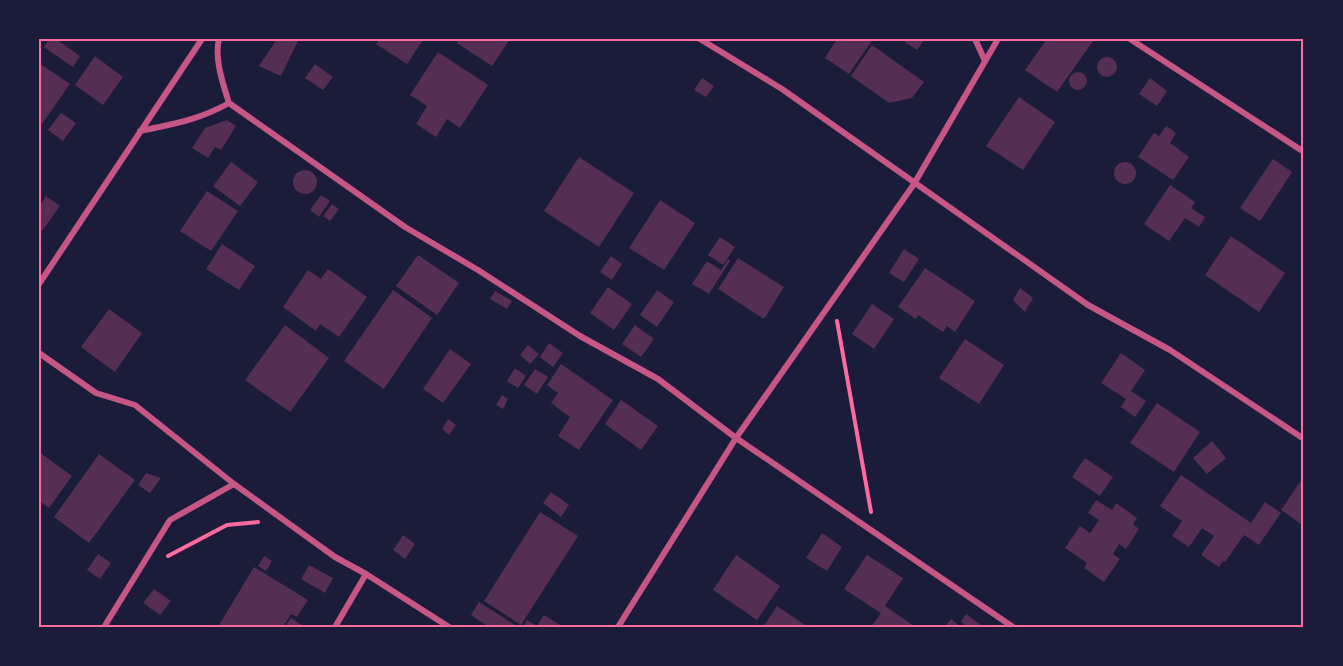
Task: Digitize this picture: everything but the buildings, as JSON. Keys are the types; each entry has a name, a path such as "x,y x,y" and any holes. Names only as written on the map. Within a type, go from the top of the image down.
{"street":[{"path":"39,284 202,39"},
{"path":"219,39 217,46 222,80 229,103 323,167 405,227 478,270 580,336 658,379 735,438 1013,627"},
{"path":"700,39 782,90 1088,305 1170,350 1304,439"},
{"path":"975,39 986,61"},
{"path":"618,627 735,438 914,184 998,39"},
{"path":"1130,39 1304,152"},
{"path":"140,131 189,121 229,103"},
{"path":"39,353 96,393 135,405 234,484 335,557 449,627"},
{"path":"104,627 170,520 234,484"},
{"path":"335,627 366,574"}],"path":[{"path":"833,299 875,533"},
{"path":"140,569 176,553 227,525 284,520"}]}
